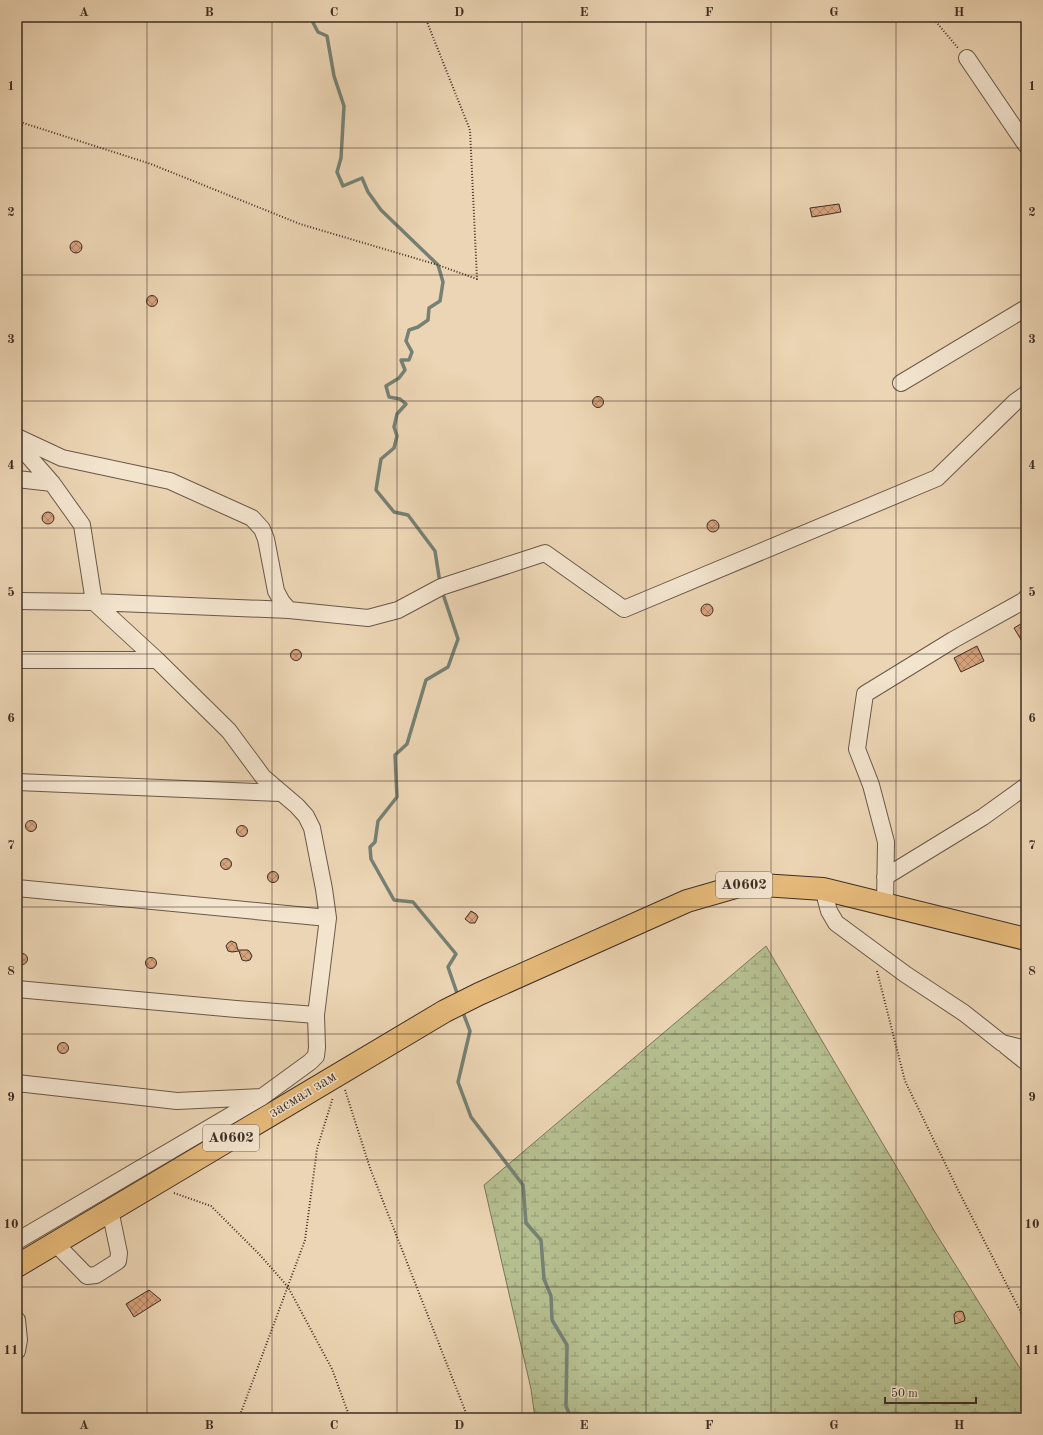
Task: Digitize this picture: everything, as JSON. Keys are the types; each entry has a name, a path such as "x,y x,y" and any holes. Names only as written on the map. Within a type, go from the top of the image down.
{"highway":[{"name":"засмал зам","path":"17,1266 445,1011 479,994 687,902 746,884 823,889"},
{"name":"A0602","path":"823,889 1026,939"}],"street":[{"path":"967,58 1026,145"},
{"path":"901,383 1026,308"},
{"path":"17,600 289,610 368,618 398,610 440,587 545,553 624,609 937,478 1015,402 1026,394"},
{"path":"17,437 62,458 170,481 252,518 262,529 266,539 276,590 282,602 289,610"},
{"path":"17,443 52,483 82,524 94,602 157,660 229,731 263,777 297,806 306,816 312,828 328,918 316,1015 316,1056 262,1097 17,1241"},
{"path":"17,479 52,483"},
{"path":"885,904 886,842 871,785 857,749 865,694 953,640 1025,600 1026,598"},
{"path":"17,660 157,660"},
{"path":"17,782 281,793"},
{"path":"885,876 982,817 1026,786"},
{"path":"17,888 328,918"},
{"path":"823,889 829,911 836,923 905,974 964,1013 1026,1062"},
{"path":"17,989 316,1015"},
{"path":"1002,1043 1026,1049"},
{"path":"17,1083 177,1101 262,1097"},
{"path":"55,1243 87,1276 96,1275 118,1261 119,1253 110,1210"},
{"path":"17,1320 19,1340 17,1351"}],"path":[{"path":"17,121 151,164 300,224 477,279 470,130 425,17"},
{"path":"932,17 967,58"},
{"path":"17,129 24,124"},
{"path":"876,965 905,1081 958,1190 1026,1322"},
{"path":"239,1418 305,1240 317,1149 340,1073"},
{"path":"340,1073 370,1168 468,1418"},
{"path":"152,1185 211,1206 260,1255 288,1287 332,1369 350,1418"}],"green space":[{"path":"766,946 935,1232 1026,1378 1026,1418 535,1418 531,1389 484,1185"}],"building":[{"path":"839,204 841,212 812,217 810,208"},
{"path":"76,241 80,243 82,247 80,251 76,253 72,251 70,247 72,243"},
{"path":"152,295 156,297 158,301 156,305 152,307 148,305 146,301 148,297"},
{"path":"598,396 602,398 604,402 602,406 598,408 594,406 592,402 594,398"},
{"path":"46,512 50,512 54,518 50,524 46,524 42,520 42,516"},
{"path":"711,520 715,520 719,526 715,532 711,532 707,528 707,524"},
{"path":"707,604 711,606 713,610 711,614 707,616 703,614 701,610 703,606"},
{"path":"1026,621 1026,648 1014,628"},
{"path":"977,646 984,661 961,672 954,658"},
{"path":"296,649 300,651 302,655 300,659 296,661 292,659 290,655 292,651"},
{"path":"31,820 35,822 37,826 35,830 31,832 27,830 25,826 27,822"},
{"path":"242,825 246,827 248,831 246,835 242,837 238,835 236,831 238,827"},
{"path":"226,858 230,860 232,864 230,868 226,870 222,868 220,864 222,860"},
{"path":"273,871 277,873 279,877 277,881 273,883 269,881 267,877 269,873"},
{"path":"471,911 478,917 475,923 470,923 465,919"},
{"path":"231,941 236,943 238,950 248,950 250,952 252,956 250,960 242,960 239,951 228,951 226,946"},
{"path":"22,953 26,955 28,959 26,963 22,965 18,963 16,959 18,955"},
{"path":"151,957 155,959 157,963 155,967 151,969 147,967 145,963 147,959"},
{"path":"63,1042 67,1044 69,1048 67,1052 63,1054 59,1052 57,1048 59,1044"},
{"path":"149,1290 161,1300 134,1317 126,1304"},
{"path":"956,1312 963,1312 965,1318 964,1321 955,1324 954,1315"}],"waterway":[{"path":"310,17 318,32 327,36 334,76 344,106 341,158 337,172 343,186 362,178 368,192 381,210 438,265 443,282 440,301 429,308 428,320 418,327 409,330 406,341 412,352 409,360 401,360 405,370 399,378 386,386 389,397 400,399 406,404 397,414 394,427 397,436 394,448 381,459 376,490 394,512 408,515 435,551 440,583"},
{"path":"442,591 458,639 448,667 426,680 407,744 395,755 397,797 378,821 375,842 370,847 371,859 394,900 413,902 456,954 448,967 458,996"},
{"path":"462,1010 470,1031 458,1082 471,1117 523,1185 526,1223 541,1240 544,1279 551,1296 552,1320 567,1345 566,1406 571,1418"}]}
